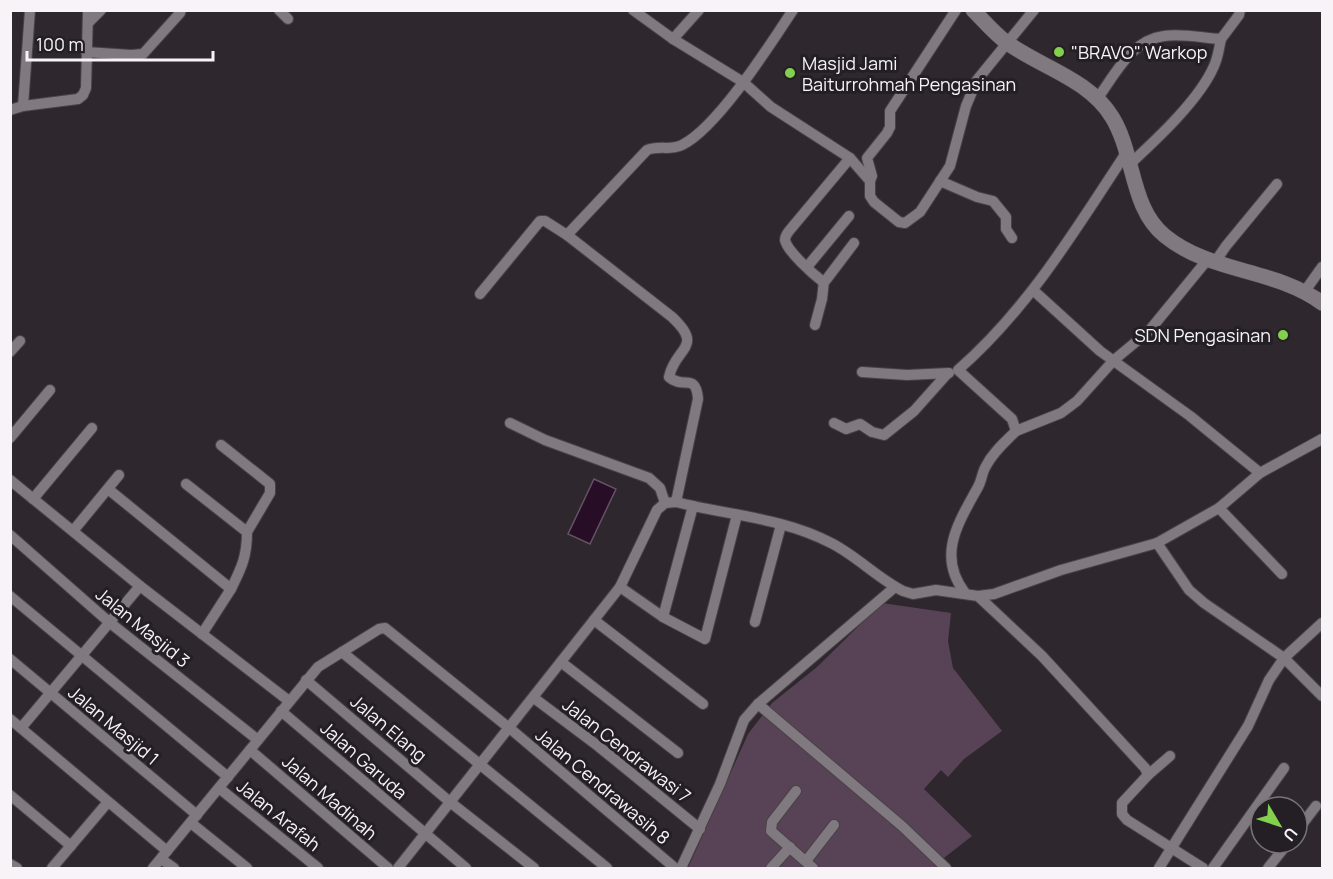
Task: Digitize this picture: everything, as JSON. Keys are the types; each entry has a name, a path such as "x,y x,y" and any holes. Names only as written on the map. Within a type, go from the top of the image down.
{"main road":[{"path":"973,10 1007,43 1052,68 1097,99 1111,115 1140,196 1153,224 1163,236 1178,246 1212,260 1305,291 1323,303"}],"street":[{"path":"23,106 30,10"},
{"path":"10,110 23,106 78,99 83,95 87,88 88,10"},
{"path":"88,22 101,10"},
{"path":"86,52 131,55 146,52 181,10"},
{"path":"279,10 288,19"},
{"path":"633,10 673,39 743,82 771,107 849,158 870,181"},
{"path":"673,39 699,10"},
{"path":"567,235 647,150 658,146 668,149 680,146 694,138 706,127 743,82 793,10"},
{"path":"956,10 890,111 890,127 867,158 872,172 870,196 899,222 904,223 913,219 940,182 955,154 966,106 977,80 1034,10"},
{"path":"834,423 846,429 860,423 872,432 884,435 914,411 952,372 972,357 1033,290 1128,158 1165,132 1202,86 1214,66 1221,39 1239,15 1240,10"},
{"path":"1097,99 1130,55 1145,42 1167,36 1221,39"},
{"path":"824,281 807,267 785,241 786,236 849,158"},
{"path":"940,182 973,196 993,201 1006,217 1006,229 1012,238"},
{"path":"962,593 957,583 951,548 958,521 980,484 986,466 997,450 1016,431 1061,413 1077,401 1114,360 1149,331 1226,246 1277,184"},
{"path":"807,267 849,216"},
{"path":"480,294 540,221 545,221 567,235 672,316 686,331 687,343 670,370 669,377 674,381 694,383 697,386 698,399 670,502"},
{"path":"815,325 824,281 854,243"},
{"path":"1305,291 1323,267"},
{"path":"1033,290 1100,351 1190,416 1260,473"},
{"path":"10,352 20,341"},
{"path":"862,372 907,375 952,372 1012,418 1016,431"},
{"path":"10,438 50,390"},
{"path":"510,423 545,440 649,478 670,502"},
{"path":"33,499 92,429"},
{"path":"398,868 620,587 657,510 670,502 738,515 810,533 831,543 895,587 913,594 936,590 978,596 994,594 1061,570 1157,543 1219,508 1260,473 1323,439"},
{"path":"202,634 243,566 247,532 270,493 270,484 221,445"},
{"path":"72,531 119,475"},
{"path":"10,480 140,586 289,701"},
{"path":"186,484 247,532"},
{"path":"108,489 231,589"},
{"path":"663,617 693,506"},
{"path":"1219,508 1282,574"},
{"path":"620,587 663,617 705,639 738,515"},
{"path":"755,622 781,525"},
{"name":"Jalan Masjid 3","path":"10,535 109,622 258,740"},
{"path":"1157,543 1189,590 1204,603 1284,658 1323,696"},
{"path":"21,728 140,586"},
{"path":"681,868 720,784 744,720 758,704 895,587"},
{"path":"10,596 228,777"},
{"path":"978,596 1093,710 1145,768 1148,775"},
{"path":"594,620 703,704"},
{"path":"1159,868 1248,726 1269,680 1284,658 1323,623"},
{"name":"Jalan Cendrawasih 8","path":"342,652 384,628 510,728 675,868"},
{"path":"153,868 306,680 318,667 342,652 607,868"},
{"name":"Jalan Masjid 1","path":"10,659 247,868"},
{"path":"561,662 678,753"},
{"name":"Jalan Elang","path":"306,680 450,802 534,868"},
{"name":"Jalan Cendrawasi 7","path":"534,698 700,829"},
{"path":"758,704 902,826 946,868"},
{"name":"Jalan Garuda","path":"281,711 466,868"},
{"path":"10,719 108,802 164,855 174,868"},
{"name":"Jalan Madinah","path":"250,750 388,868"},
{"path":"1170,756 1148,775 1122,803 1122,814 1126,820 1145,834 1203,868"},
{"path":"1213,868 1284,768"},
{"name":"Jalan Arafah","path":"219,788 318,868"},
{"path":"796,790 770,827 771,831 810,865 834,825"},
{"path":"10,795 71,846"},
{"path":"52,868 108,802"},
{"path":"1309,815 1316,806"},
{"path":"771,868 790,847"},
{"path":"1268,868 1278,855"},
{"path":"10,864 16,868"}],"shaded area":[{"path":"594,479 616,489 590,544 568,534"},
{"path":"882,603 951,613 948,641 953,668 1002,731 964,759 948,777 941,770 924,789 972,836 935,865 938,868 688,868 748,734 772,703 817,667"}],"place":[{"name":"\"BRAVO\" Warkop","path":"1059,52"},
{"name":"Masjid Jami Baiturrohmah Pengasinan","path":"790,73"},
{"name":"SDN Pengasinan","path":"1283,335"}]}
